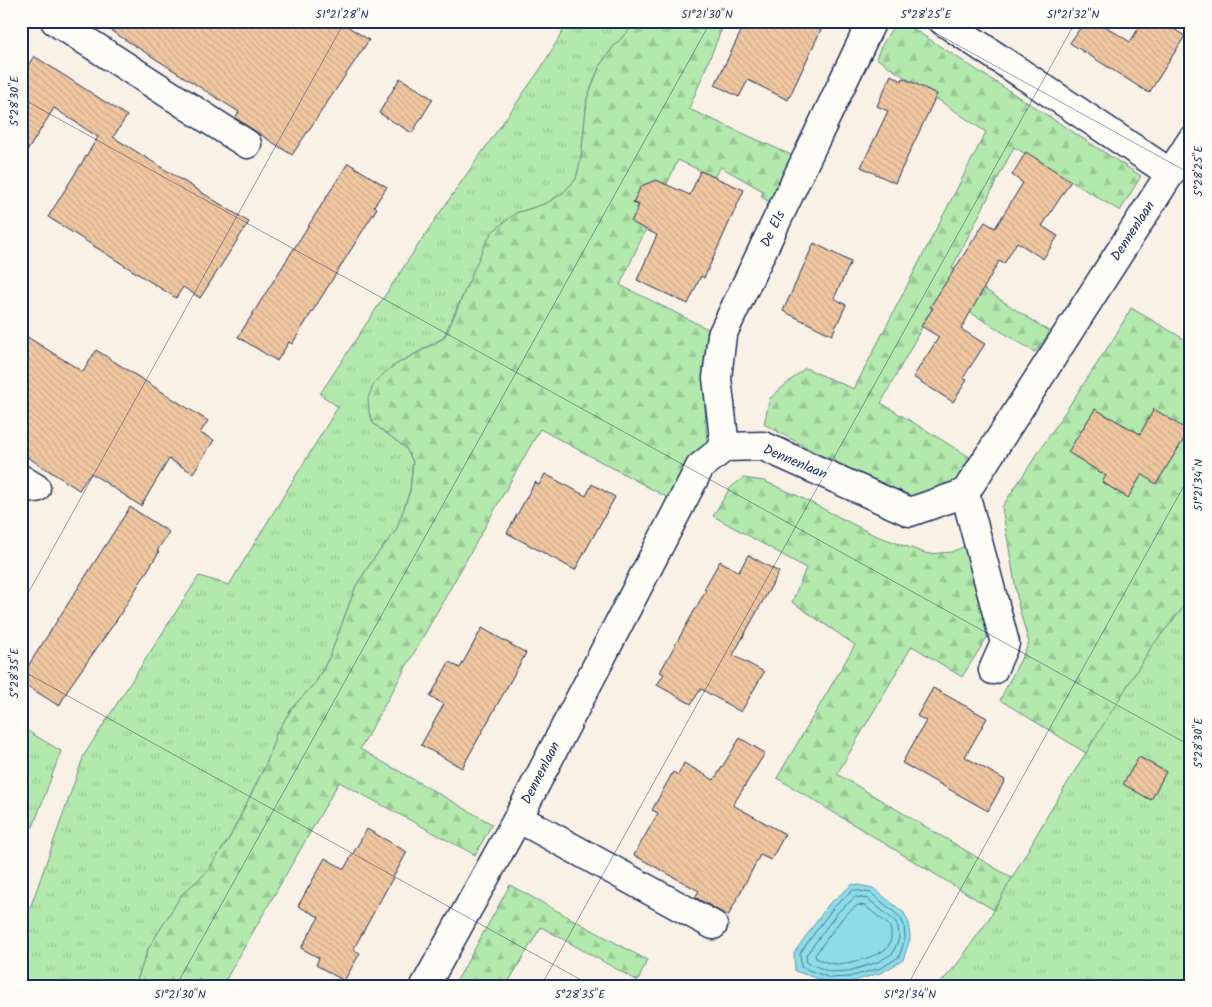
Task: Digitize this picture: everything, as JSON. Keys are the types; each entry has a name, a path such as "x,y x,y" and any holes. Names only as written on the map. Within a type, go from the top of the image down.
{"street":[{"path":"56,21 247,144"},
{"name":"De Els","path":"725,447 717,378 722,335 872,21"},
{"path":"943,21 1170,174"},
{"name":"Dennenlaan","path":"425,986 518,818 700,468 725,447 763,446 910,512 965,493 1191,141"},
{"path":"965,493 1005,643 994,670"},
{"path":"518,818 714,924"}],"green space":[{"path":"569,21 638,21 614,46 600,65 587,99 581,158 576,179 563,193 547,203 516,213 492,232 443,338 390,368 369,413 374,424 406,448 413,462 410,491 396,531 374,558 356,586 330,656 316,682 292,708 276,734 267,762 230,837 206,873 182,895 148,949 135,986 21,986 21,934 84,755 199,576 229,585 338,407 320,394 434,221 541,68"},
{"path":"638,21 725,21 689,109 800,159 779,207 761,197 763,191 721,167 714,177 678,160 620,285 714,332 703,371 707,444 672,500 540,429 360,749 492,824 475,855 339,782 222,986 135,986 148,949 182,894 206,873 230,837 267,762 276,734 292,708 316,682 330,656 356,586 374,558 396,531 410,491 413,462 406,448 374,424 369,413 368,398 374,383 390,368 444,338 484,246 492,232 516,213 547,203 563,193 576,179 581,158 587,99 600,65 614,46"},
{"path":"896,21 901,21 1141,176 1120,211 1014,147 952,268 1050,332 1035,352 940,294 881,403 973,459 959,480 940,492 915,501 862,478 764,424 770,398 805,368 854,389 986,132 876,58"},
{"path":"1131,308 1191,343 1191,607 1186,604 1152,646 1086,753 1000,700 1029,643 1019,608 1002,507 1114,338"},
{"path":"743,478 764,481 794,494 874,535 928,554 952,552 971,543 989,634 962,677 912,646 837,774 1012,878 994,910 777,778 855,645 792,602 806,568 713,516 730,488"},
{"path":"1186,604 1191,607 1191,986 938,986 958,963 990,917 1046,818 1110,713 1152,646"},
{"path":"21,727 61,751 33,827 21,823"},
{"path":"510,885 647,960 638,981 541,927 506,986 454,986"}],"water":[{"path":"853,884 873,888 904,913 909,923 910,939 903,960 883,972 851,982 830,983 795,971 794,953 829,904"}],"building":[{"path":"96,21 339,21 369,40 292,155 235,118 239,112"},
{"path":"746,21 825,21 788,100 748,80 739,97 715,85"},
{"path":"1085,21 1097,21 1130,42 1143,21 1161,21 1185,36 1149,93 1070,43"},
{"path":"34,56 127,116 113,137 249,222 200,298 183,287 176,298 48,217 98,137 54,108 21,161 21,76"},
{"path":"891,75 902,81 903,78 937,94 895,183 861,167 888,111 877,106"},
{"path":"400,78 433,99 412,133 379,113"},
{"path":"1026,152 1071,181 1042,226 1058,236 1043,259 1017,242 1004,264 999,261 961,329 985,344 963,378 967,380 953,402 913,377 939,337 921,326 933,308 930,307 985,222 995,228 1023,183 1012,175"},
{"path":"348,163 387,187 374,206 377,208 292,344 289,342 277,361 238,337"},
{"path":"700,171 744,190 704,278 701,276 688,304 637,280 657,235 631,222 639,205 633,203 641,186 656,180 690,195"},
{"path":"814,243 851,262 834,298 846,305 832,335 783,311"},
{"path":"21,333 83,372 96,350 208,421 200,433 214,440 193,473 169,459 141,506 91,473 79,490 21,453"},
{"path":"1095,409 1140,434 1154,409 1189,431 1156,484 1142,474 1128,498 1102,482 1106,476 1068,452"},
{"path":"545,474 586,496 592,484 615,497 575,570 507,533 535,482 539,485"},
{"path":"130,507 169,532 157,551 159,552 116,621 70,686 59,706 21,682 21,677"},
{"path":"748,555 779,572 733,655 764,672 741,712 701,689 691,704 657,685 664,674 660,672 720,561 739,572"},
{"path":"482,628 526,653 462,768 421,745 444,704 430,697 449,662 460,668"},
{"path":"933,688 987,718 965,757 1005,780 988,811 902,763 926,721 917,716"},
{"path":"740,738 765,753 733,805 785,834 771,860 760,855 728,916 695,897 699,891 634,855 658,813 652,810 673,772 678,775 684,763 714,780"},
{"path":"1139,757 1166,772 1151,800 1123,784"},
{"path":"367,829 407,852 353,950 360,953 344,981 316,965 319,958 301,948 319,917 298,906 325,858 344,869"}]}
